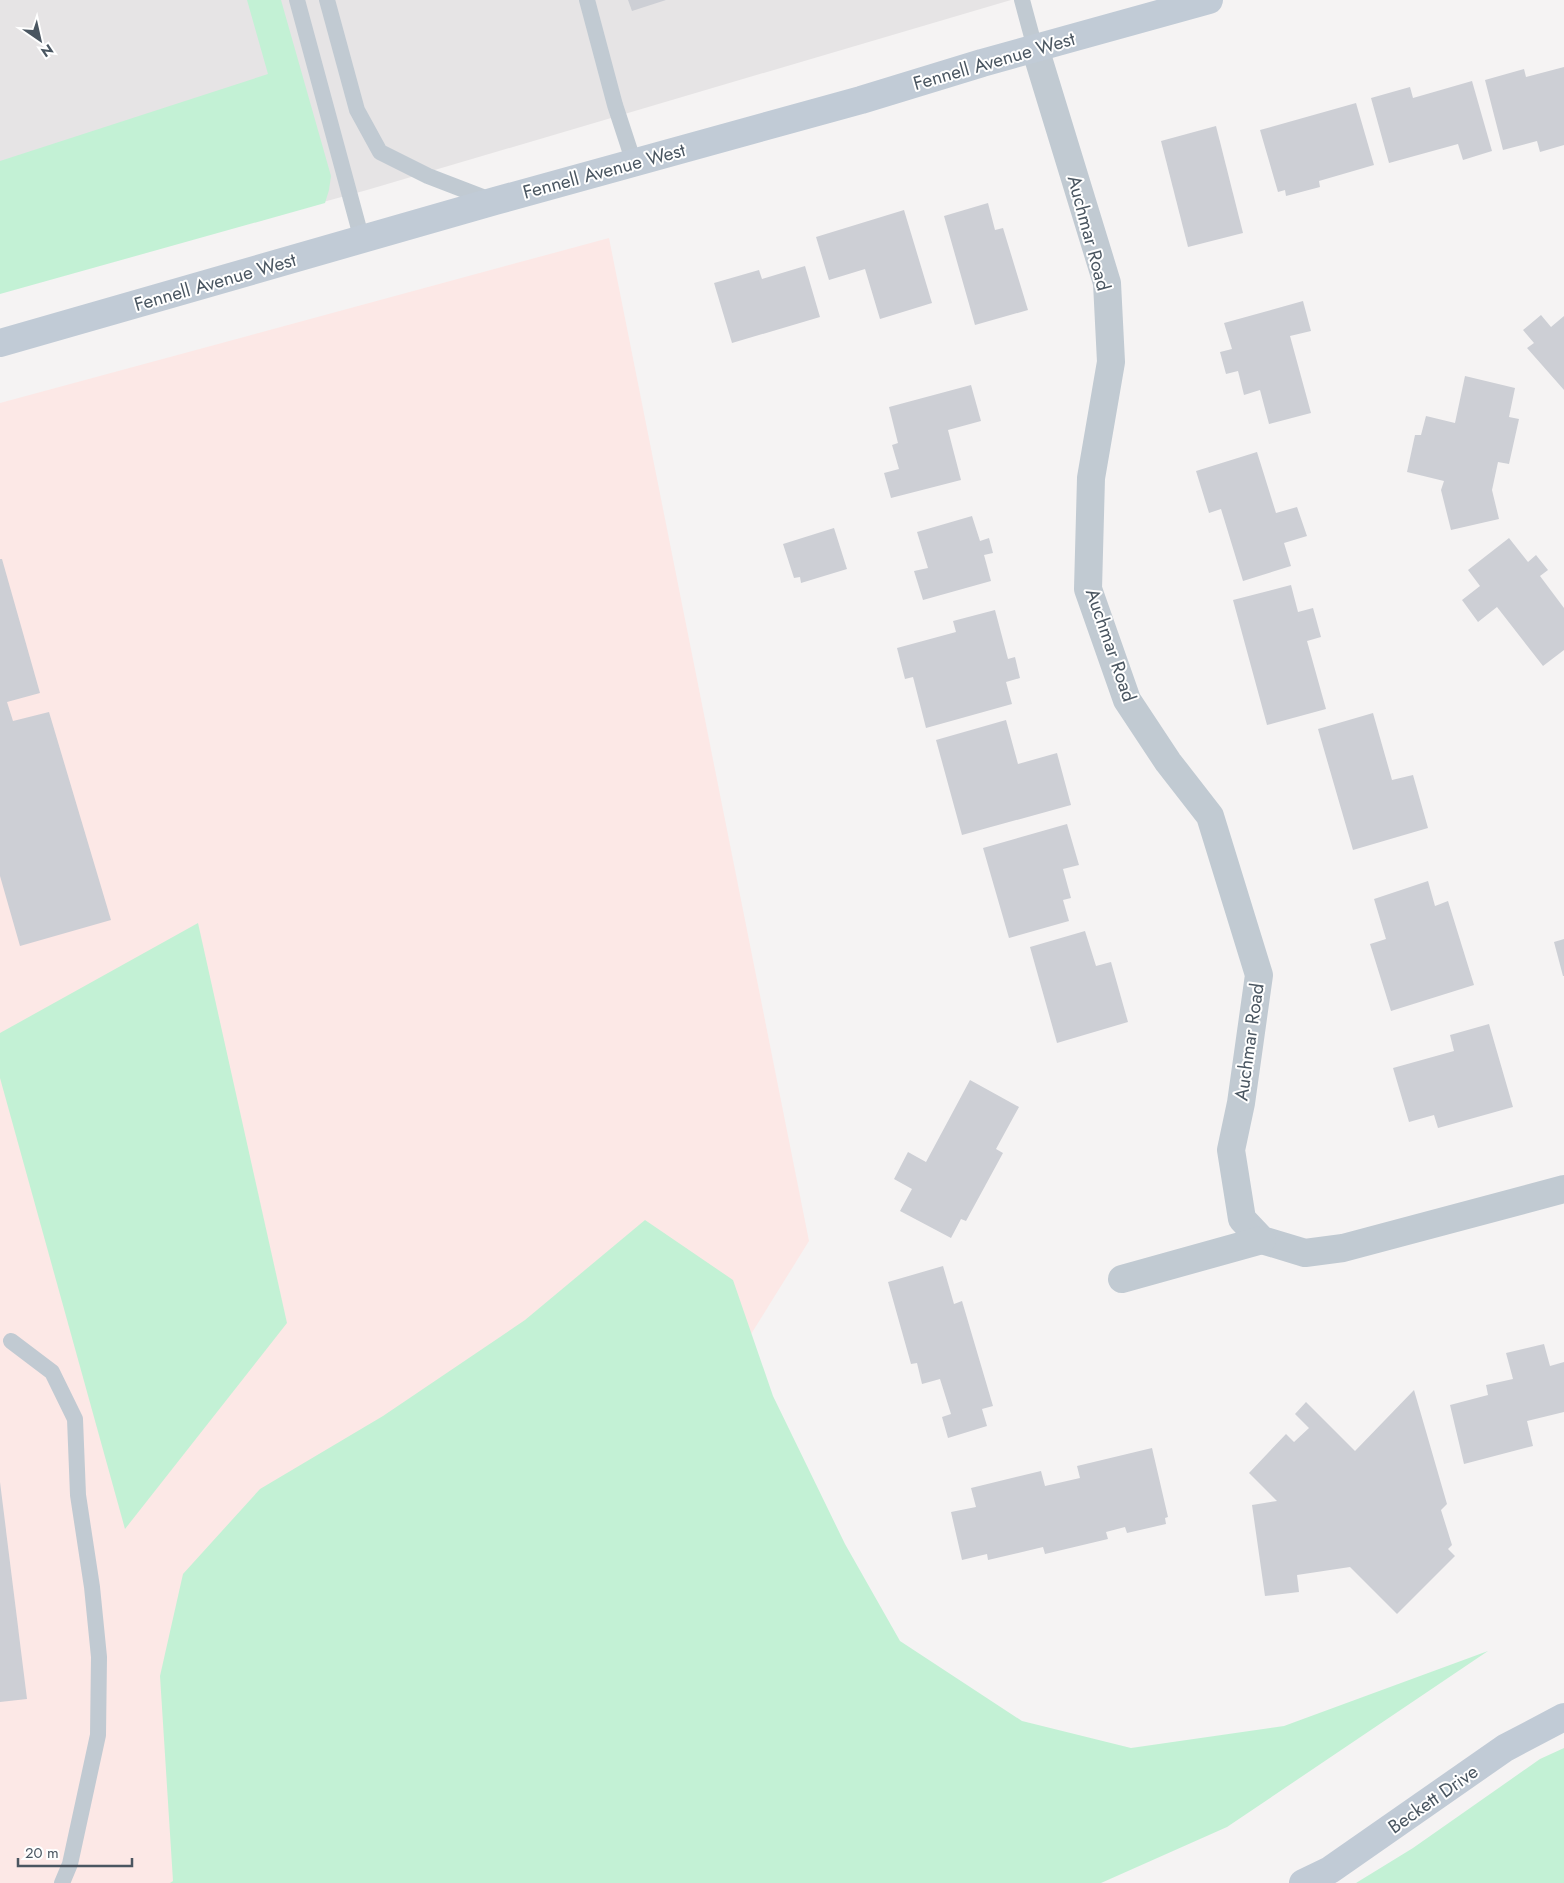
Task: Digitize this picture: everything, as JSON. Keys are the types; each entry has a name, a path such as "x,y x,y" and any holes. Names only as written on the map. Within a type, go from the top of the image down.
{"main road":[{"name":"Fennell Avenue West","path":"0,343 495,201 862,100 1035,48 1209,0"},
{"name":"Beckett Drive","path":"1303,1883 1330,1870 1506,1748 1564,1717"}],"street":[{"name":"Auchmar Road","path":"1035,48 1107,283 1111,362 1091,478 1088,589 1127,700 1168,762 1210,816 1259,975 1241,1103 1231,1150 1242,1219 1262,1240 1305,1253 1343,1248 1564,1188"},
{"path":"1122,1279 1262,1240"}],"lane":[{"path":"297,0 362,240"},
{"path":"327,0 357,110 380,152 428,176 495,201"},
{"path":"586,0 615,105 634,163"},
{"path":"1022,0 1035,48"},
{"path":"11,1341 52,1372 75,1418 78,1495 92,1587 99,1657 98,1735 70,1864 62,1883"}],"shaded area":[{"path":"0,0 1011,0 367,190 0,291"},
{"path":"609,238 809,1241 409,1883 0,1883 0,403"}],"green space":[{"path":"247,0 281,0 331,176 325,203 0,294 0,161 268,74"},
{"path":"198,923 287,1323 125,1529 0,1078 0,1033"},
{"path":"645,1220 733,1280 773,1396 845,1544 900,1641 1022,1721 1131,1748 1284,1726 1488,1651 1227,1827 1101,1883 170,1883 173,1881 160,1676 183,1574 260,1489 383,1416 525,1320"},
{"path":"1564,1748 1564,1883 1356,1883 1413,1848 1540,1759"}],"building":[{"path":"628,0 666,0 632,11"},
{"path":"1564,67 1564,145 1540,152 1537,141 1503,150 1485,80 1524,69 1526,77"},
{"path":"1472,81 1492,151 1463,160 1458,144 1389,163 1371,98 1410,87 1413,98"},
{"path":"1356,103 1374,165 1319,181 1320,187 1286,196 1285,190 1278,192 1260,130"},
{"path":"1216,126 1243,233 1188,247 1161,141"},
{"path":"988,203 995,230 1003,228 1028,310 975,325 944,216"},
{"path":"904,210 932,303 880,319 865,269 829,280 816,237"},
{"path":"805,266 820,317 732,343 714,283 759,270 762,279"},
{"path":"1303,301 1311,331 1290,336 1311,413 1269,424 1260,390 1244,395 1238,371 1226,374 1220,352 1232,349 1224,323"},
{"path":"1541,315 1551,327 1564,316 1564,390 1527,348 1534,343 1523,330"},
{"path":"1465,376 1515,388 1509,417 1519,419 1509,464 1498,462 1492,490 1499,519 1451,530 1441,490 1444,481 1407,472 1415,435 1421,435 1426,416 1455,423"},
{"path":"971,385 981,421 948,430 961,480 891,498 884,473 899,469 892,445 898,443 889,407"},
{"path":"1257,452 1276,513 1297,507 1307,536 1284,543 1291,566 1243,581 1221,509 1209,513 1196,471"},
{"path":"972,516 980,541 989,538 993,553 984,555 991,581 923,600 914,571 928,568 917,532"},
{"path":"834,528 847,569 801,583 800,577 794,578 783,544"},
{"path":"1509,538 1528,562 1536,555 1548,570 1540,576 1564,608 1564,650 1543,666 1497,607 1478,622 1462,600 1480,586 1468,570"},
{"path":"0,559 2,559 40,693 7,702 13,721 49,712 111,920 20,946 0,876"},
{"path":"1291,585 1298,612 1313,608 1321,637 1307,641 1326,709 1267,725 1233,600"},
{"path":"995,610 1008,659 1015,657 1020,678 1006,682 1012,704 926,728 913,677 905,679 897,648 956,632 953,621"},
{"path":"1373,713 1392,780 1413,775 1428,828 1353,850 1318,729"},
{"path":"1006,720 1018,764 1057,753 1071,805 962,835 936,740"},
{"path":"1067,824 1079,865 1063,869 1071,898 1063,900 1069,921 1009,938 983,848"},
{"path":"1428,881 1435,906 1448,901 1474,985 1391,1011 1370,944 1386,939 1374,899"},
{"path":"1085,931 1096,966 1111,962 1128,1022 1057,1043 1030,947"},
{"path":"1564,939 1564,976 1563,976 1554,942"},
{"path":"1489,1024 1513,1107 1438,1128 1434,1115 1409,1122 1393,1068 1454,1051 1450,1035"},
{"path":"970,1080 1019,1107 996,1149 1003,1153 966,1221 961,1219 951,1238 900,1211 912,1189 894,1179 908,1152 926,1162"},
{"path":"943,1266 954,1304 962,1301 993,1406 982,1409 987,1426 948,1438 942,1417 951,1414 940,1379 922,1384 917,1363 911,1364 888,1282"},
{"path":"1544,1344 1550,1366 1564,1362 1564,1412 1527,1421 1533,1446 1464,1464 1450,1405 1488,1395 1486,1385 1513,1379 1506,1353"},
{"path":"1414,1390 1447,1504 1441,1510 1452,1545 1448,1549 1455,1556 1397,1614 1350,1567 1297,1575 1299,1592 1265,1596 1252,1505 1277,1501 1249,1473 1286,1434 1294,1442 1309,1428 1295,1414 1306,1402 1355,1451"},
{"path":"1152,1448 1168,1517 1165,1518 1166,1524 1127,1533 1125,1527 1106,1532 1108,1539 1045,1554 1043,1547 988,1560 987,1554 962,1560 951,1512 976,1507 971,1488 1041,1471 1045,1486 1080,1478 1077,1466"},
{"path":"0,1482 27,1699 0,1702"}]}
